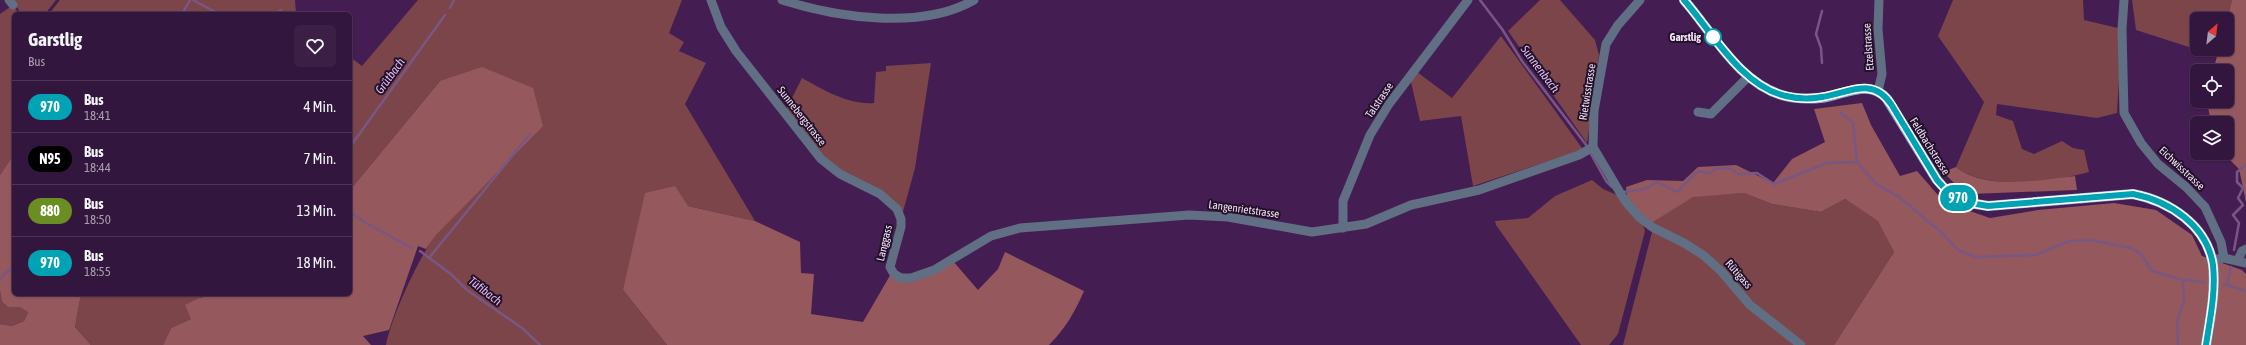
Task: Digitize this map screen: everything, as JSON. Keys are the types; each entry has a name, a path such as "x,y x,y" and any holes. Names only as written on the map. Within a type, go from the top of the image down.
{"main road":[{"path":"1684,0 1728,55 1749,76 1775,93 1798,98 1822,98 1864,88 1878,91"},
{"name":"Feldbachstrasse","path":"1878,91 1887,99 1937,180 1946,190 1964,202 1977,206 2000,206 2118,194 2147,197 2177,210 2198,232 2211,260 2213,289 2206,345"}],"street":[{"name":"Sunnebergstrasse","path":"711,0 721,27 736,51 815,152 840,174 886,198 897,209 901,219"},
{"path":"782,0 810,8 848,14 911,17 945,12 974,0"},
{"name":"Talstrasse","path":"1343,228 1343,201 1373,129 1389,104 1468,0"},
{"name":"Rietwisstrasse","path":"1593,147 1594,111 1606,44 1618,25 1640,0"},
{"name":"Etzelstrasse","path":"1878,91 1882,74 1878,28 1879,0"},
{"name":"Eichwisstrasse","path":"2124,0 2122,29 2124,113 2141,143 2158,164 2186,187 2205,207 2221,242 2224,258"},
{"path":"1698,112 1711,114 1749,76"},
{"name":"Langenrietstrasse","path":"892,272 896,276 904,278 923,275 945,265 991,236 1020,228 1204,215 1238,218 1312,232 1372,223 1411,205 1479,190 1579,155 1593,147"},
{"name":"Rütigass","path":"1593,147 1625,201 1639,217 1652,227 1684,243 1703,255 1721,270 1750,305 1802,345"},
{"name":"Langgass","path":"892,272 890,264 901,219"},
{"path":"2211,260 2224,258 2242,261 2242,251 2246,249"}],"shaded area":[{"path":"13,0 56,0 47,12 20,12"},
{"path":"60,0 295,0 296,12 51,12"},
{"path":"418,0 682,0 669,33 684,42 679,51 706,63 685,104 755,221 688,206 623,290 667,345 386,345 399,305 413,273 428,246 449,219 497,172 440,81 352,188 352,58 362,66"},
{"path":"1540,0 1560,0 1595,40 1599,55 1587,143 1508,31"},
{"path":"1953,0 2083,0 2084,20 2122,29 2117,113 2097,118 1997,104 1996,115 2013,121 2022,149 2034,154 2062,141 2073,148 2084,150 2089,172 2058,179 2002,182 1969,175 1956,167 1984,102 1938,36"},
{"path":"2132,0 2232,0 2229,12 2190,12 2190,47 2136,30"},
{"path":"2232,0 2246,0 2246,202 2239,169 2230,160 2234,160 2234,116 2210,116 2208,108 2234,108 2234,64 2215,64 2217,56 2234,56 2234,12 2229,12"},
{"path":"13,5 18,12 12,12 12,157 0,175 0,14"},
{"path":"1501,36 1582,148 1579,151 1473,186 1461,116 1420,121 1411,82 1417,72 1452,98"},
{"path":"931,63 915,168 901,219 897,209 840,174 785,112 802,78 836,96 855,102 874,103 876,72 886,71 886,66"},
{"path":"482,67 533,88 543,126 436,235 426,249 418,246 389,330 363,336 371,345 163,345 171,328 191,319 185,305 199,298 208,296 352,296 352,188 440,81"},
{"path":"1862,103 1871,125 1900,176 1917,171 1944,202 1990,218 2038,210 2114,203 2156,210 2192,235 2202,256 2242,270 2246,274 2246,345 1834,345 1894,252 1878,221 1845,199 1821,212 1772,204 1744,193 1693,197 1650,224 1627,198 1626,187 1647,180 1683,181 1698,167 1736,165 1773,183 1792,159 1825,142 1814,109"},
{"path":"12,157 12,296 81,296 75,327 91,345 0,345 0,324 12,326 24,321 28,312 19,307 8,307 2,302 0,291 0,175"},
{"path":"1956,167 1968,174 1982,179 1997,181 2029,181 2075,176 2077,190 1971,194 1956,185 1943,172"},
{"path":"1592,180 1603,189 1617,195 1643,225 1645,231 1618,334 1609,345 1581,345 1496,225 1495,221 1528,218 1555,196"},
{"path":"675,186 688,206 755,221 800,242 801,273 814,274 811,314 863,322 892,272 901,278 953,261 978,290 998,269 1005,252 1084,291 1069,320 1049,345 667,345 623,290 645,193"},
{"path":"1744,193 1772,204 1821,212 1845,199 1879,221 1894,252 1834,345 1806,345 1766,316 1721,267 1650,224 1693,196"},
{"path":"1652,232 1657,232 1696,252 1797,345 1623,345"},
{"path":"0,291 2,302 8,307 19,307 28,312 24,321 12,326 0,324"},
{"path":"81,296 208,296 199,298 191,319 171,328 163,345 91,345 75,327"}],"waterway":[{"path":"183,12 190,0"},
{"path":"193,0 215,12"},
{"name":"Grütbach","path":"450,8 454,0"},
{"name":"Sunnenbach","path":"1480,0 1502,29 1522,61 1587,146"},
{"path":"1822,11 1816,34 1821,48 1822,63"},
{"name":"Grütbach","path":"352,144 445,15"},
{"path":"1841,113 1853,123 1857,162"},
{"path":"429,258 530,134"},
{"name":"Sunnenbach","path":"1591,154 1606,181 1612,187"},
{"name":"Sunnenbach","path":"1623,192 1645,189 1657,182 1677,192 1698,171 1710,173 1715,169 1729,168 1739,174 1757,173 1774,184 1827,163 1857,162 1876,184 1899,197 1940,231 1958,250 1975,257 2036,255 2069,241 2090,240 2131,248 2142,255 2152,271 2183,280 2204,282"},
{"path":"2234,250 2239,223 2233,215 2243,205 2238,198 2243,188 2237,182 2237,172 2246,165"},
{"name":"Tüfibach","path":"352,213 366,223 412,248"},
{"name":"Tüfibach","path":"420,251 452,275 467,290 522,328 540,345"},
{"path":"0,279 12,267"},
{"path":"2227,284 2231,267"},
{"path":"2178,345 2177,321 2184,302 2183,280"},
{"path":"2224,284 2246,291"}],"bus line":[{"name":"970","path":"1684,0 1728,55 1749,76 1775,93 1798,98 1822,98 1857,89 1870,88 1884,95 1937,180 1946,190 1964,202 1977,206 2000,206 2118,194 2133,194 2147,197 2177,210 2198,232 2212,264 2213,289 2206,345"}],"place":[{"name":"Garstlig","path":"1713,37"}]}
